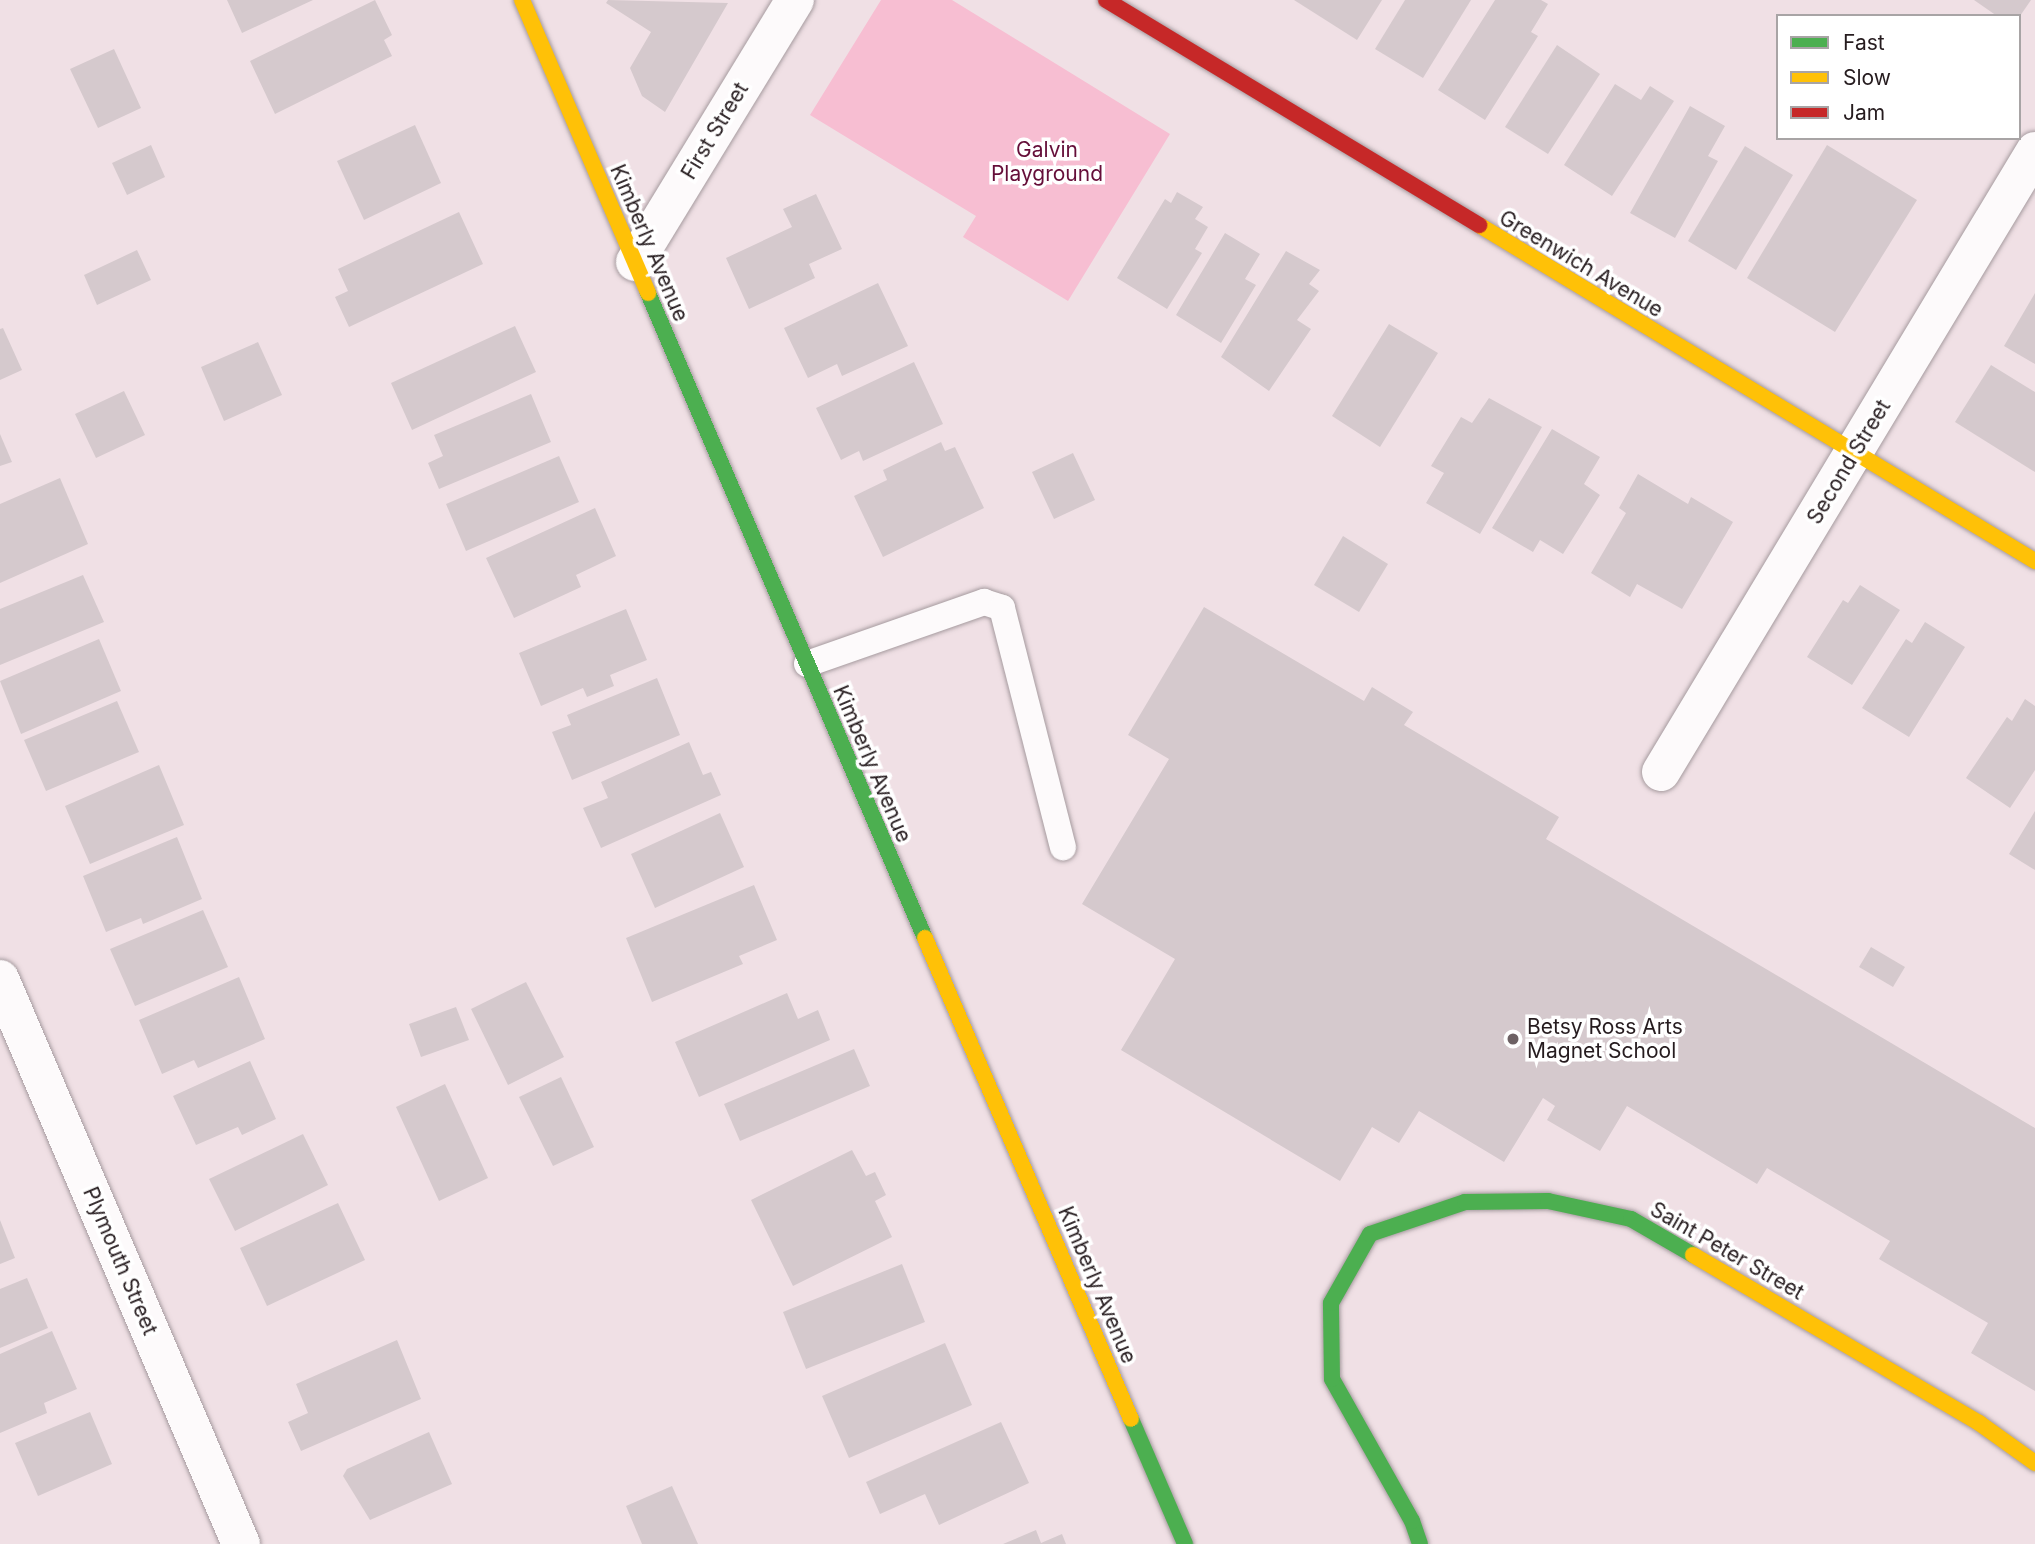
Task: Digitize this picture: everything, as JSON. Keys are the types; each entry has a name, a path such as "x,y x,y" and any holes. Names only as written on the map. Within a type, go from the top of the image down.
{"street":[{"name":"Kimberly Avenue","path":"522,0 1185,1544"},
{"name":"First Street","path":"635,262 795,0"},
{"name":"Greenwich Avenue","path":"1106,0 2035,561"},
{"name":"Second Street","path":"1661,772 2035,151"},
{"name":"Plymouth Street","path":"0,979 241,1544"},
{"name":"Saint Peter Street","path":"1420,1544 1412,1521 1332,1379 1331,1303 1370,1234 1465,1202 1548,1201 1630,1219 1979,1423 2035,1463"}],"lane":[{"path":"807,664 984,602 1002,608 1063,847"}],"green space":[{"name":"Galvin Playground","path":"881,0 952,0 1170,134 1068,301 963,237 976,216 810,115"}],"building":[{"path":"227,0 313,0 242,33"},
{"path":"375,0 392,35 384,40 392,56 275,114 250,61"},
{"path":"608,0 728,3 665,112 642,96 630,68 651,32 606,3"},
{"path":"1294,0 1382,0 1357,40"},
{"path":"1405,0 1471,0 1423,78 1375,49"},
{"path":"1495,0 1541,0 1548,4 1531,32 1538,36 1485,120 1438,90"},
{"path":"1974,0 2031,0 2021,15 1994,14"},
{"path":"1557,45 1600,74 1548,154 1505,127"},
{"path":"114,49 141,108 98,128 70,69"},
{"path":"1615,84 1641,100 1650,86 1674,101 1612,196 1564,165"},
{"path":"1690,106 1725,126 1708,156 1718,161 1675,238 1630,213"},
{"path":"415,125 441,183 364,220 337,161"},
{"path":"151,145 165,177 127,195 112,163"},
{"path":"1827,145 1917,200 1835,332 1747,278"},
{"path":"1745,146 1793,175 1736,270 1688,241"},
{"path":"1177,192 1203,207 1195,219 1208,227 1195,249 1202,253 1167,309 1117,278 1165,199 1171,203"},
{"path":"816,194 842,249 809,264 815,278 749,309 726,258 792,227 783,209"},
{"path":"459,212 483,264 349,327 335,297 348,291 338,269"},
{"path":"1225,233 1260,254 1245,279 1256,285 1221,343 1176,315"},
{"path":"137,250 151,280 97,305 84,275"},
{"path":"1286,251 1320,270 1309,284 1319,291 1297,320 1311,329 1269,391 1221,357"},
{"path":"878,283 908,346 842,376 837,364 808,378 784,328"},
{"path":"2035,293 2035,364 2004,346"},
{"path":"1389,324 1438,353 1380,447 1332,416"},
{"path":"515,326 536,372 412,430 391,383"},
{"path":"3,328 22,370 0,380 0,329"},
{"path":"258,342 282,395 224,421 201,367"},
{"path":"914,362 943,424 863,461 859,451 841,460 816,408"},
{"path":"1991,365 2035,392 2035,472 1955,422"},
{"path":"124,391 145,435 96,458 75,414"},
{"path":"531,394 551,442 439,489 428,463 443,456 434,435"},
{"path":"1489,398 1542,427 1480,534 1426,503 1444,473 1431,466 1461,417 1472,423"},
{"path":"1552,429 1600,457 1584,484 1600,495 1563,554 1540,540 1533,552 1492,528"},
{"path":"0,434 12,462 0,466"},
{"path":"941,442 945,451 955,447 984,508 883,557 854,496 887,480 883,470"},
{"path":"1073,453 1095,500 1054,519 1032,472"},
{"path":"559,456 579,502 466,551 446,504"},
{"path":"1638,474 1688,504 1691,497 1733,522 1682,609 1637,584 1630,597 1591,573 1626,513 1619,508"},
{"path":"60,478 88,544 0,583 0,504"},
{"path":"595,508 616,556 576,575 581,587 514,618 486,558"},
{"path":"1343,536 1388,564 1359,612 1314,585"},
{"path":"83,575 104,622 0,665 0,609"},
{"path":"1860,585 1900,610 1852,685 1807,657 1843,600 1848,603"},
{"path":"1204,607 1364,701 1372,687 1413,712 1404,725 1559,817 1546,839 2035,1128 2035,1391 1971,1353 1988,1323 1879,1259 1890,1241 1767,1168 1757,1184 1627,1106 1600,1151 1547,1120 1555,1106 1543,1098 1504,1162 1419,1111 1399,1143 1372,1127 1340,1181 1121,1050 1175,959 1082,904 1169,759 1128,735"},
{"path":"626,609 647,660 610,675 614,686 587,697 583,688 541,706 519,653"},
{"path":"1925,622 1965,647 1909,737 1862,708 1906,639 1912,643"},
{"path":"99,639 121,691 21,734 0,681"},
{"path":"657,678 680,735 572,780 552,732 571,725 567,715"},
{"path":"2025,699 2035,706 2035,770 2010,808 1966,778 2007,717 2012,721"},
{"path":"117,701 139,752 46,791 24,740"},
{"path":"689,742 703,775 711,772 721,795 601,848 583,808 608,798 601,782"},
{"path":"159,765 184,825 90,864 65,806"},
{"path":"2035,811 2035,870 2009,854"},
{"path":"720,813 744,867 655,908 631,854"},
{"path":"177,837 202,899 143,924 141,918 106,932 83,876"},
{"path":"754,885 777,940 739,956 743,964 652,1002 626,938"},
{"path":"203,910 228,967 135,1006 110,949"},
{"path":"1871,947 1905,967 1893,987 1859,967"},
{"path":"239,977 265,1039 198,1068 194,1060 162,1074 139,1020"},
{"path":"526,982 564,1057 508,1085 471,1009"},
{"path":"787,993 798,1019 818,1010 830,1040 699,1097 675,1042"},
{"path":"456,1007 469,1040 421,1057 409,1024"},
{"path":"854,1049 870,1086 740,1141 724,1104"},
{"path":"250,1061 276,1119 242,1135 238,1127 196,1145 173,1096"},
{"path":"561,1077 594,1147 553,1166 519,1097"},
{"path":"445,1084 488,1178 439,1201 396,1107"},
{"path":"303,1134 328,1185 235,1231 209,1179"},
{"path":"852,1150 866,1176 875,1172 886,1195 875,1201 892,1237 793,1286 751,1200"},
{"path":"338,1203 365,1260 267,1306 240,1248"},
{"path":"0,1220 15,1258 0,1264"},
{"path":"902,1264 925,1322 806,1369 783,1312"},
{"path":"27,1278 48,1328 0,1348 0,1289"},
{"path":"52,1331 77,1389 44,1403 47,1413 0,1433 0,1354"},
{"path":"397,1340 421,1399 301,1451 288,1422 308,1413 296,1384"},
{"path":"945,1343 972,1405 849,1458 822,1396"},
{"path":"90,1412 112,1464 38,1496 15,1443"},
{"path":"1001,1422 1029,1483 939,1525 925,1494 880,1514 866,1482"},
{"path":"429,1432 452,1484 370,1520 343,1476 347,1469"},
{"path":"672,1486 698,1544 642,1544 626,1506"},
{"path":"1036,1530 1041,1543 1062,1534 1066,1544 1003,1544"}],"traffic: fast":[{"path":"648,293 925,938"},
{"path":"1420,1544 1412,1521 1332,1379 1331,1303 1370,1234 1465,1202 1548,1201 1631,1219 1693,1255"},
{"path":"1131,1419 1185,1544"}],"traffic: slow":[{"path":"522,0 648,293"},
{"path":"1479,225 2035,561"},
{"path":"925,938 1131,1419"},
{"path":"1693,1255 1979,1423 2035,1463"}],"traffic: jam":[{"path":"1106,0 1479,225"}],"place":[{"name":"Betsy Ross Arts Magnet School","path":"1513,1039"}]}
